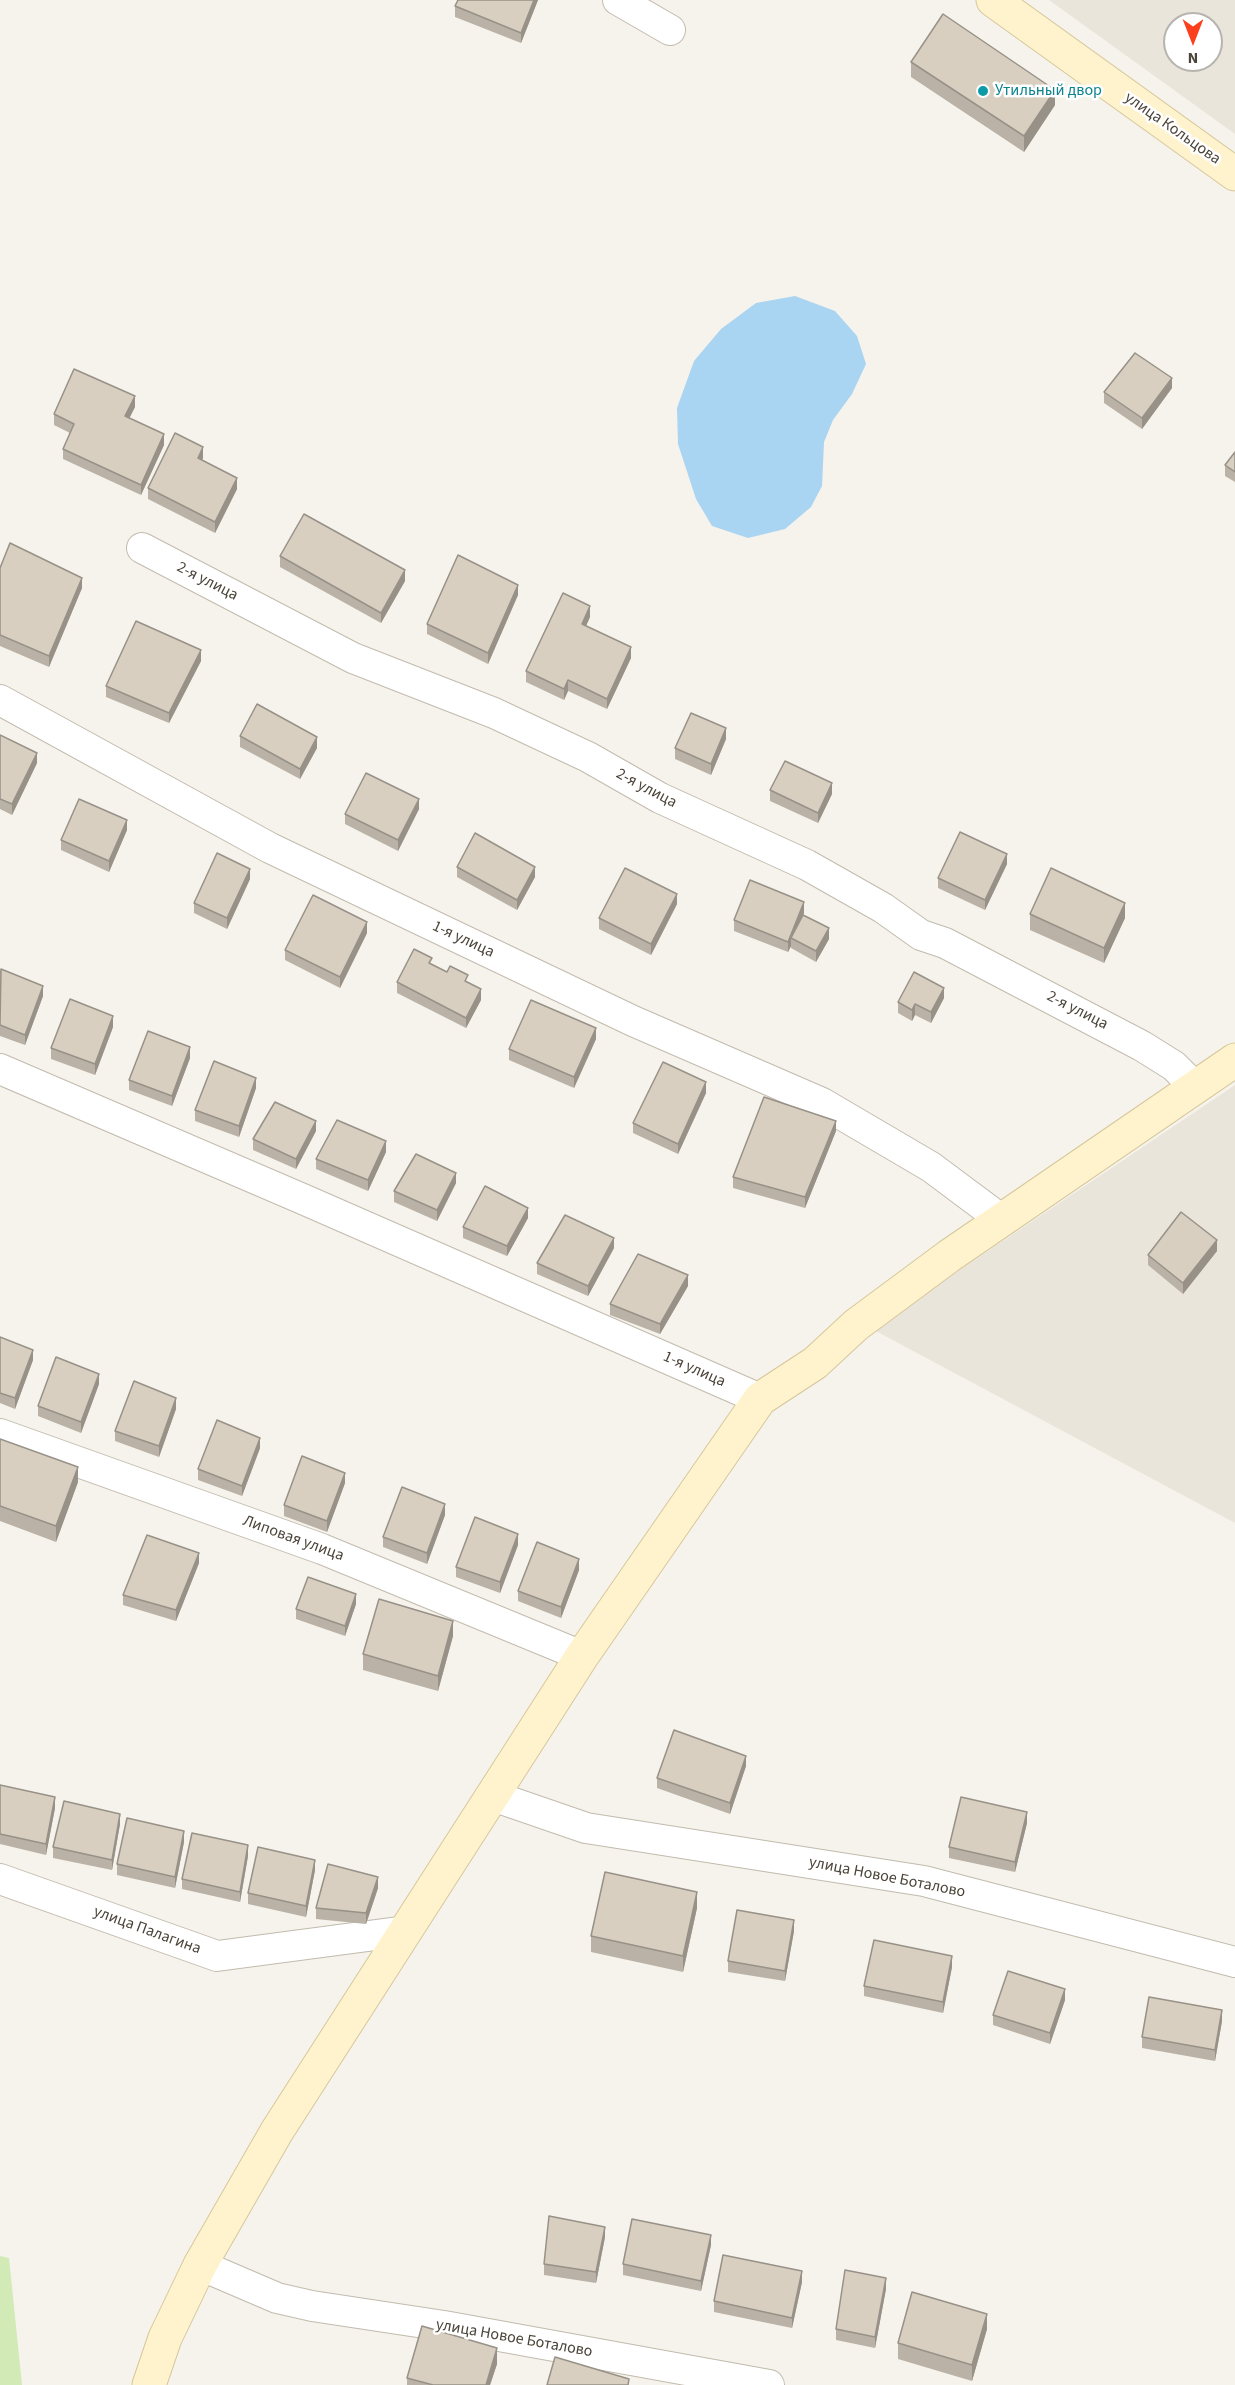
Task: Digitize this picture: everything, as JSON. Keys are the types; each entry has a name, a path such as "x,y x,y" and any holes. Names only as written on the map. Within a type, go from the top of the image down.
{"street":[{"path":"618,0 670,30"},
{"name":"улица Кольцова","path":"993,0 1235,174"},
{"name":"2-я улица","path":"142,548 353,658 494,713 588,757 660,798 807,865 883,908 921,935 954,948 1142,1046 1174,1065 1196,1088"},
{"name":"1-я улица","path":"0,700 270,848 633,1021 822,1103 931,1167 1002,1220"},
{"path":"148,2385 165,2338 200,2265 277,2131 582,1656 760,1399 815,1363 856,1325 949,1256 1235,1060"},
{"name":"1-я улица","path":"0,1069 316,1204 760,1399"},
{"name":"Липовая улица","path":"0,1434 322,1549 582,1656"},
{"name":"улица Новое Боталово","path":"493,1796 586,1828 924,1881 1235,1962"},
{"name":"улица Палагина","path":"0,1879 217,1956 406,1931"},
{"name":"улица Новое Боталово","path":"200,2265 277,2298 312,2306 444,2326 769,2385"}],"shaded area":[{"path":"1049,0 1235,0 1235,134"},
{"path":"1235,1085 1235,1523 872,1329"}],"green space":[{"path":"0,2256 9,2258 22,2385 0,2385"}],"water":[{"path":"795,296 835,311 857,336 866,364 852,394 833,420 824,442 822,486 811,507 785,529 748,538 712,526 696,499 678,444 677,408 694,361 721,329 756,303"}],"building":[{"path":"458,0 534,0 521,33 455,6"},
{"name":"Утильный двор","path":"943,14 1055,90 1024,136 911,62"},
{"path":"1135,353 1172,378 1142,418 1104,392"},
{"path":"74,369 135,396 125,416 164,434 141,485 63,449 74,424 54,414"},
{"path":"175,433 203,447 198,458 237,478 215,522 148,488"},
{"path":"1235,452 1235,472 1225,465"},
{"path":"304,514 405,570 381,613 280,556"},
{"path":"10,543 82,578 49,656 0,635 0,568"},
{"path":"458,555 518,585 488,653 427,624"},
{"path":"563,593 590,606 582,624 631,647 607,699 568,680 564,689 526,671"},
{"path":"136,621 201,650 169,713 106,686"},
{"path":"257,704 317,737 300,769 240,736"},
{"path":"691,713 726,728 711,764 675,748"},
{"path":"0,735 37,753 12,804 0,799"},
{"path":"785,761 832,783 818,813 770,790"},
{"path":"366,773 419,799 398,840 345,814"},
{"path":"79,799 127,820 109,861 61,840"},
{"path":"960,832 1007,854 985,900 938,878"},
{"path":"475,833 535,867 517,900 457,867"},
{"path":"217,853 250,869 227,918 194,903"},
{"path":"625,868 677,894 651,944 599,918"},
{"path":"1051,868 1125,903 1104,948 1030,914"},
{"path":"750,880 804,902 788,942 734,920"},
{"path":"313,895 367,922 340,977 285,950"},
{"path":"803,915 829,928 816,951 791,938"},
{"path":"414,949 432,958 429,963 447,972 450,966 468,975 465,981 481,989 466,1018 397,982"},
{"path":"1,969 43,986 25,1035 0,1025"},
{"path":"914,972 944,988 931,1012 915,1004 912,1010 898,1002"},
{"path":"70,999 113,1016 95,1064 51,1048"},
{"path":"531,1000 596,1028 574,1077 509,1049"},
{"path":"148,1031 190,1047 172,1096 129,1080"},
{"path":"214,1061 256,1078 239,1126 195,1110"},
{"path":"663,1062 706,1082 678,1144 633,1123"},
{"path":"764,1097 836,1121 805,1197 733,1177"},
{"path":"275,1102 316,1121 296,1159 253,1139"},
{"path":"337,1120 386,1141 368,1180 316,1159"},
{"path":"416,1154 456,1173 437,1210 394,1191"},
{"path":"485,1186 528,1208 507,1246 463,1227"},
{"path":"1181,1212 1217,1240 1183,1283 1148,1255"},
{"path":"565,1215 614,1238 588,1286 537,1263"},
{"path":"638,1254 688,1275 660,1324 610,1304"},
{"path":"0,1337 33,1350 15,1398 0,1393"},
{"path":"56,1357 99,1374 81,1422 38,1406"},
{"path":"134,1381 176,1398 159,1446 115,1431"},
{"path":"217,1420 260,1438 242,1486 198,1469"},
{"path":"0,1439 78,1467 56,1526 0,1506"},
{"path":"302,1456 345,1473 327,1521 284,1505"},
{"path":"402,1487 445,1504 427,1553 383,1537"},
{"path":"475,1517 518,1534 500,1582 456,1567"},
{"path":"147,1535 199,1553 176,1610 123,1595"},
{"path":"537,1542 579,1559 561,1607 518,1591"},
{"path":"308,1577 356,1594 345,1626 296,1609"},
{"path":"379,1599 453,1621 438,1676 363,1654"},
{"path":"674,1730 746,1756 730,1803 657,1778"},
{"path":"0,1785 55,1797 46,1844 0,1834"},
{"path":"961,1797 1027,1812 1015,1862 949,1847"},
{"path":"64,1801 120,1814 112,1860 53,1847"},
{"path":"127,1818 184,1831 175,1877 117,1864"},
{"path":"192,1833 248,1845 240,1892 182,1879"},
{"path":"258,1847 315,1860 306,1906 248,1893"},
{"path":"328,1864 378,1877 366,1913 316,1908"},
{"path":"605,1872 697,1892 683,1956 591,1936"},
{"path":"737,1910 794,1920 785,1971 728,1961"},
{"path":"874,1940 952,1956 943,2002 864,1986"},
{"path":"1008,1971 1065,1989 1050,2033 993,2015"},
{"path":"1149,1997 1222,2010 1215,2050 1142,2037"},
{"path":"549,2216 605,2227 596,2272 544,2264"},
{"path":"632,2219 711,2235 701,2281 623,2264"},
{"path":"723,2255 802,2271 792,2318 714,2301"},
{"path":"845,2270 886,2278 875,2337 836,2329"},
{"path":"912,2292 987,2314 972,2365 898,2343"},
{"path":"422,2326 497,2348 486,2385 433,2385 407,2378"},
{"path":"555,2357 629,2379 628,2385 547,2385"}],"place":[{"name":"Утильный двор","path":"983,91"}]}
